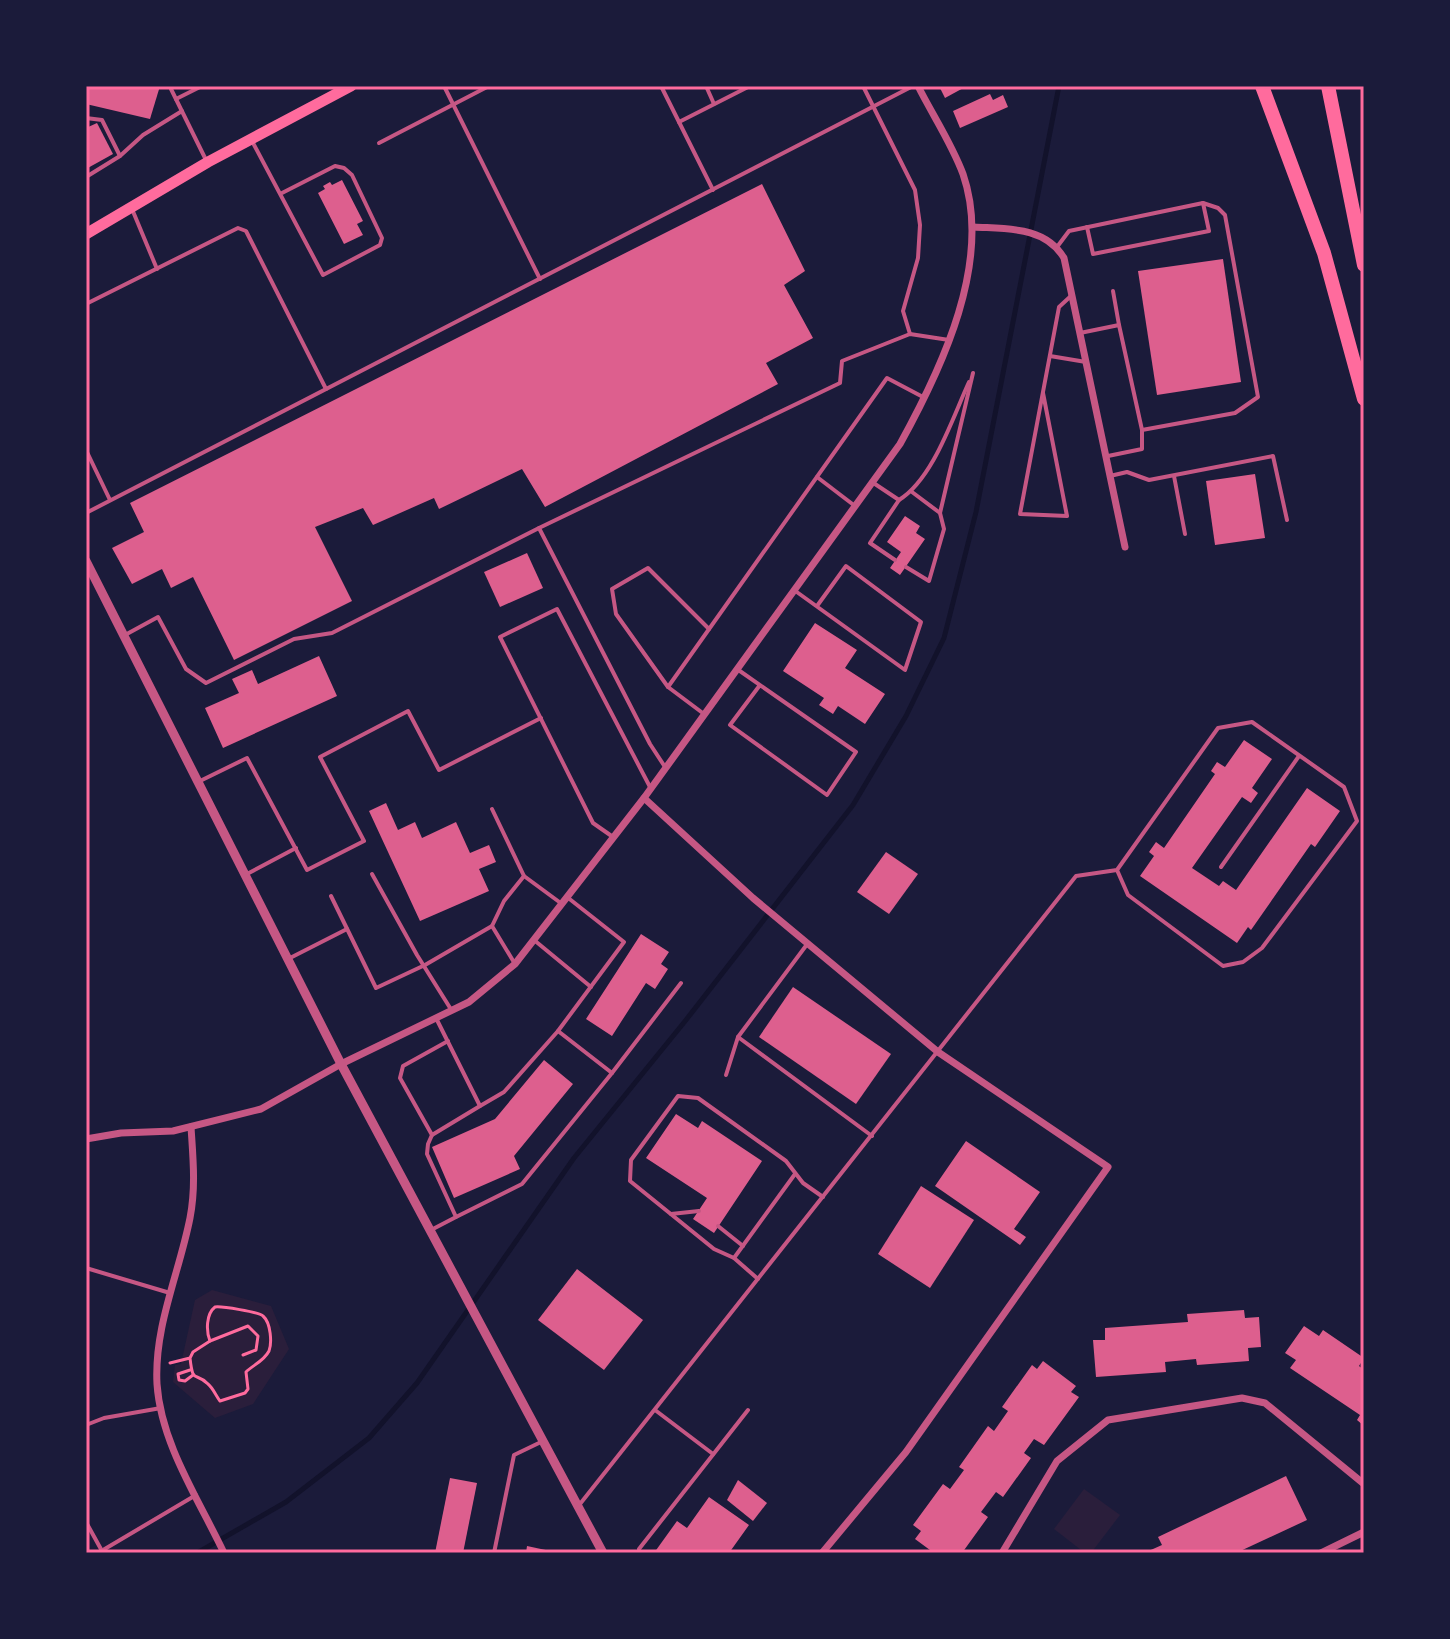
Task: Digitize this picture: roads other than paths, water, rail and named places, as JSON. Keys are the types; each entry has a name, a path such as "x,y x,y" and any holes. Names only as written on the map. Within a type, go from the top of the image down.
{"highway":[{"path":"1262,86 1324,253 1364,399"},
{"path":"1328,86 1364,265"}],"main road":[{"path":"86,234 208,162 351,86"}],"street":[{"path":"86,1139 121,1133 173,1131 261,1109 341,1064 469,1002 515,964 534,940 644,798 900,444 925,398 949,340 965,284 974,227 963,174 915,86"},
{"path":"974,227 1030,233 1047,238 1064,258 1125,547"},
{"path":"86,561 341,1064 603,1553"},
{"path":"644,798 753,898 938,1052 1108,1167 906,1452 822,1553"},
{"path":"191,1127 195,1180 190,1219 159,1333 157,1386 170,1442 224,1553"},
{"path":"1002,1553 1057,1461 1108,1420 1242,1398 1265,1403 1364,1484"},
{"path":"1321,1553 1364,1532"}],"lane":[{"path":"172,86 208,162"},
{"path":"176,99 202,86"},
{"path":"444,86 540,279"},
{"path":"379,143 489,86"},
{"path":"661,86 713,190"},
{"path":"706,86 714,104"},
{"path":"679,122 750,86"},
{"path":"863,86 915,190 920,225 918,258 903,311 910,334"},
{"path":"86,513 915,86"},
{"path":"86,177 182,111"},
{"path":"86,118 102,120 120,156"},
{"path":"251,139 323,275 380,245 382,238 352,175 344,168 335,166 282,193"},
{"path":"99,162 102,168"},
{"path":"1087,227 1093,254 1209,231 1203,203"},
{"path":"1057,247 1069,231 1203,203 1218,208 1225,215 1258,397 1235,413 1142,430"},
{"path":"131,207 157,269"},
{"path":"86,304 238,228 246,231 326,389"},
{"path":"1106,456 1142,449 1142,430 1113,291"},
{"path":"1043,393 1067,516 1020,514 1059,307 1072,295"},
{"path":"1080,333 1119,325"},
{"path":"124,635 158,617 186,669 206,683 294,639 332,633 539,528 840,383 842,361 910,334 949,340"},
{"path":"1050,356 1086,362"},
{"path":"895,560 870,543 899,500 912,492 937,454 973,373 940,513 944,529 929,581 906,567"},
{"path":"668,687 887,378 925,398"},
{"path":"86,450 110,500"},
{"path":"1110,476 1127,472 1149,480 1273,456 1287,520"},
{"path":"1174,476 1185,534"},
{"path":"817,477 855,506"},
{"path":"872,482 899,500"},
{"path":"912,492 940,513"},
{"path":"539,528 650,744 665,767"},
{"path":"794,590 905,670 921,622 846,566 817,606"},
{"path":"704,714 668,687 616,614 612,589 648,568 709,629"},
{"path":"613,837 593,823 500,637 557,609 651,788"},
{"path":"737,669 760,685 856,752 827,795 730,725 760,685"},
{"path":"198,782 247,758 307,870 364,841 320,757 408,711 439,770 541,718"},
{"path":"578,1506 1076,876 1117,870 1218,728 1252,722 1344,787 1357,821 1262,948 1243,962 1223,966 1128,895 1117,870"},
{"path":"1221,867 1299,756"},
{"path":"456,1217 427,1154 432,1135 504,1092 558,1031 624,942 524,876 492,809"},
{"path":"245,875 296,848"},
{"path":"372,874 452,1011"},
{"path":"331,896 376,988 425,965 492,926 504,901 524,876"},
{"path":"492,926 515,964"},
{"path":"288,959 347,929"},
{"path":"534,940 591,987"},
{"path":"726,1075 738,1037 808,943"},
{"path":"431,1231 522,1184 681,983"},
{"path":"436,1018 480,1106"},
{"path":"558,1031 612,1073"},
{"path":"738,1037 872,1136"},
{"path":"432,1135 400,1078 400,1072 403,1066 448,1041"},
{"path":"758,1279 734,1258 714,1249 630,1181 631,1160 678,1096 698,1098 786,1161 795,1174 823,1197"},
{"path":"734,1258 795,1174"},
{"path":"671,1214 699,1211"},
{"path":"718,1226 743,1246"},
{"path":"86,1268 170,1293"},
{"path":"86,1425 104,1418 162,1408"},
{"path":"655,1410 713,1454"},
{"path":"639,1549 748,1410"},
{"path":"494,1553 514,1455 543,1441"},
{"path":"86,1522 100,1552 196,1495"}],"waterway":[{"path":"197,1553 286,1502 369,1438 417,1383 574,1158 853,805 906,716 944,638 976,512 1059,86"}]}
